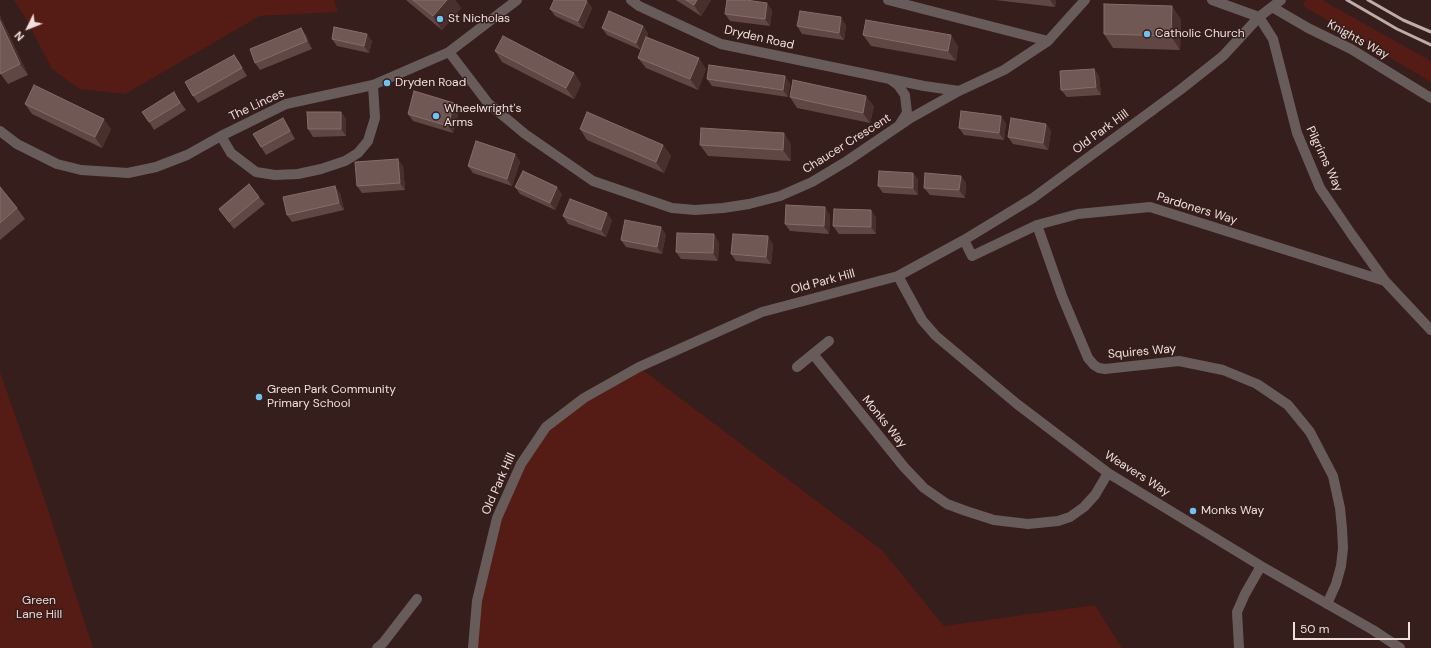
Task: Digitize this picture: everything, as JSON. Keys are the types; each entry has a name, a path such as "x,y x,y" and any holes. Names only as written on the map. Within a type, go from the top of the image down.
{"street":[{"name":"The Linces","path":"0,131 17,144 57,164 80,170 128,172 156,167 187,155 221,136 286,104 373,86 449,52 518,0"},
{"name":"Dryden Road","path":"631,0 639,6 720,44 889,79 959,91"},
{"path":"888,0 1048,41"},
{"name":"Chaucer Crescent","path":"449,52 488,103 525,134 593,181 672,208 695,210 723,208 749,204 780,196 812,182 847,161 899,126 959,91 1004,70 1048,41 1085,0"},
{"path":"1212,0 1259,17"},
{"name":"Old Park Hill","path":"473,648 477,601 497,518 521,464 546,427 584,398 639,367 762,312 898,276 964,240 1033,198 1180,90 1222,56 1259,17 1281,0"},
{"name":"Knights Way","path":"1272,7 1308,28 1351,49 1431,98"},
{"name":"Pilgrims Way","path":"1259,17 1273,39 1296,133 1320,188 1385,281 1431,330"},
{"path":"889,79 898,85 905,95 907,113 899,126"},
{"path":"221,136 231,153 256,172 275,175 298,174 321,169 345,161 358,153 368,140 375,118 373,86"},
{"name":"Pardoners Way","path":"964,240 972,256 1037,225 1078,214 1150,207 1385,281"},
{"name":"Squires Way","path":"1037,225 1062,296 1088,358 1094,365 1105,369 1179,361 1223,370 1257,384 1288,405 1310,432 1333,476 1340,508 1342,528 1343,548 1341,566 1336,584 1327,604"},
{"name":"Weavers Way","path":"898,276 922,320 936,336 1017,404 1108,473 1261,566 1373,630 1400,648"},
{"path":"797,367 828,341"},
{"name":"Monks Way","path":"813,354 909,472 924,488 947,504 966,512 994,520 1028,524 1058,521 1070,517 1084,507 1095,495 1108,473"},
{"path":"1239,648 1238,612 1245,594 1261,566"},
{"path":"377,648 383,643 417,598"}],"green space":[{"path":"14,0 334,0 338,12 260,16 125,94 79,89 52,69 27,21"},
{"path":"1305,0 1322,0 1431,61 1431,82 1303,6"},
{"path":"639,367 882,550 944,626 1095,605 1122,648 473,648 497,518 546,427"},
{"name":"Green Lane Hill","path":"0,372 47,506 93,648 0,648"}],"building":[{"path":"413,0 447,0 433,16"},
{"path":"554,0 587,1 578,21 550,9"},
{"path":"686,0 697,0 694,5"},
{"path":"727,0 746,0 767,3 765,19 725,14"},
{"path":"1104,4 1172,6 1171,36 1104,34"},
{"path":"609,11 643,26 636,43 602,28"},
{"path":"800,11 841,17 839,33 797,26"},
{"path":"866,20 951,35 948,51 863,35"},
{"path":"0,21 20,64 0,74"},
{"path":"334,27 367,34 364,46 332,39"},
{"path":"301,28 307,41 255,63 250,49"},
{"path":"503,36 574,73 566,88 495,51"},
{"path":"646,37 699,58 690,79 638,58"},
{"path":"234,55 242,68 193,96 185,82"},
{"path":"709,65 785,76 783,90 707,79"},
{"path":"1094,69 1096,87 1061,90 1060,71"},
{"path":"793,80 866,96 863,113 790,97"},
{"path":"34,85 104,119 95,137 25,104"},
{"name":"Wheelwright's Arms","path":"414,91 454,103 448,126 408,114"},
{"path":"174,92 180,103 149,122 142,112"},
{"path":"961,111 1001,116 999,133 959,128"},
{"path":"307,112 341,112 341,129 308,129"},
{"path":"587,112 663,145 656,162 580,129"},
{"path":"283,118 290,131 261,147 253,134"},
{"path":"1011,118 1046,124 1043,143 1008,137"},
{"path":"701,128 784,133 783,150 700,145"},
{"path":"476,141 515,154 507,179 468,166"},
{"path":"398,159 400,183 357,186 355,162"},
{"path":"523,171 557,187 550,203 515,187"},
{"path":"879,171 913,173 913,188 878,186"},
{"path":"925,173 961,176 959,190 924,188"},
{"path":"249,184 259,197 229,222 219,209"},
{"path":"335,186 339,203 287,215 283,197"},
{"path":"0,187 17,208 0,223"},
{"path":"570,199 607,213 601,230 563,216"},
{"path":"786,205 825,207 824,226 785,224"},
{"path":"834,209 871,210 871,227 833,226"},
{"path":"625,220 661,227 657,247 621,240"},
{"path":"677,233 714,234 713,253 676,252"},
{"path":"733,234 768,236 766,257 731,254"}],"railway":[{"path":"1347,0 1397,29 1431,45"},
{"path":"1368,0 1403,20 1431,32"}],"place":[{"name":"St Nicholas","path":"440,19"},
{"name":"Catholic Church","path":"1147,34"},
{"name":"Dryden Road","path":"387,83"},
{"name":"Wheelwright's Arms","path":"436,116"},
{"name":"Green Park Community Primary School","path":"259,397"},
{"name":"Monks Way","path":"1193,511"}]}
